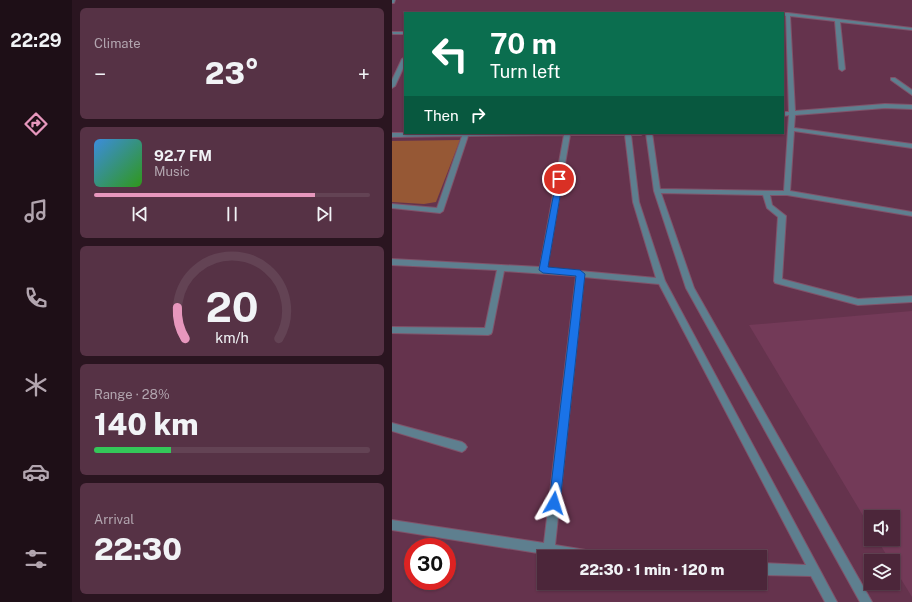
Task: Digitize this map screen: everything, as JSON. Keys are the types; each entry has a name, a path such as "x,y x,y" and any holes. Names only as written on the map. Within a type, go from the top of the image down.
{"street":[{"path":"787,193 792,113 785,14 912,29"},
{"path":"837,20 842,69"},
{"path":"393,33 404,33"},
{"path":"392,86 404,61"},
{"path":"893,79 912,93"},
{"path":"784,114 885,106 912,107"},
{"path":"791,129 912,146"},
{"path":"392,135 568,134 543,270"},
{"path":"628,134 636,202 661,282 831,602"},
{"path":"649,134 658,191 690,288 866,602"},
{"path":"392,206 440,211 465,135"},
{"path":"658,191 787,193 912,214"},
{"path":"766,193 769,206 782,216 778,281 858,302 912,299"},
{"path":"392,262 543,270 661,282"},
{"path":"392,330 488,332 501,268"},
{"path":"549,549 580,274"},
{"path":"392,427 462,447"},
{"path":"392,525 555,550"},
{"path":"767,569 814,571"}],"shaded area":[{"path":"460,140 436,202 424,204 392,202 392,141"},
{"path":"912,311 912,597 900,577 900,554 886,554 881,546 900,546 900,510 864,510 864,517 749,325"}],"route":[{"path":"554,503 580,274 543,270 559,179"}]}
